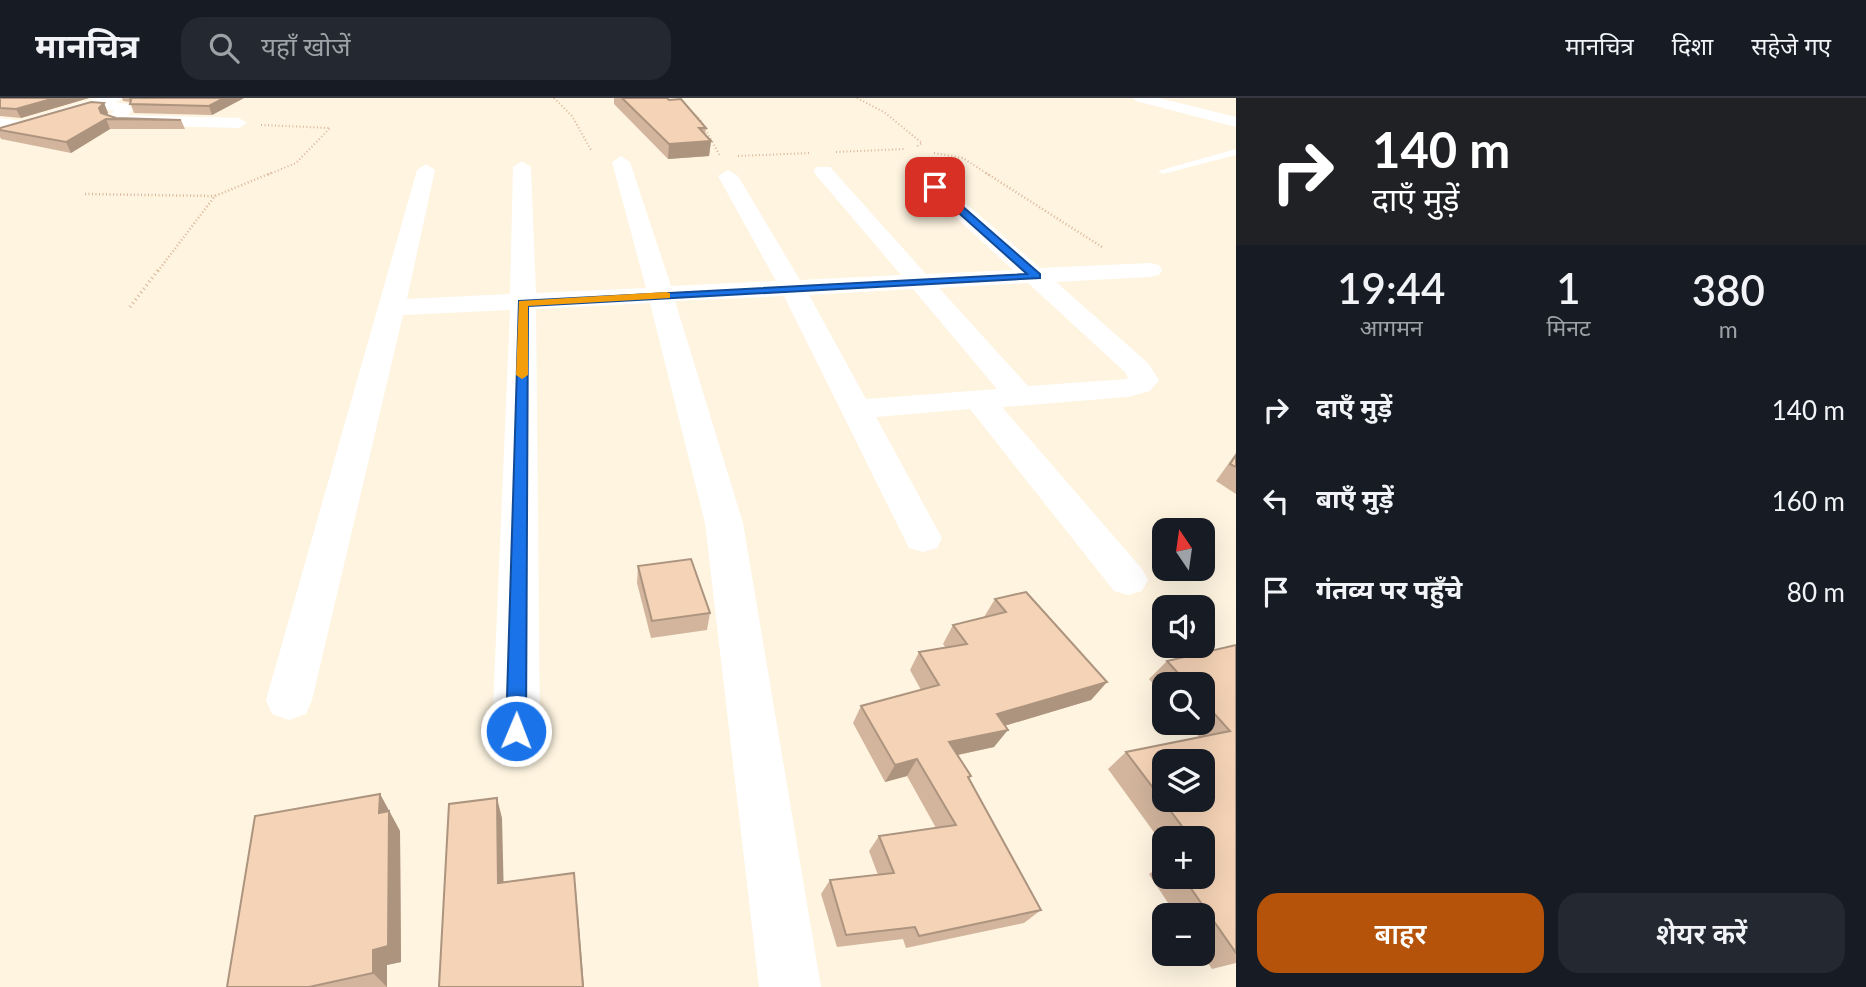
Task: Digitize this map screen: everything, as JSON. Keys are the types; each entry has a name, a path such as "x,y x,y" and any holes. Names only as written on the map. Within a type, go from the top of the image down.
{"street":[{"path":"0,132 114,98"},
{"path":"1141,98 1236,122"},
{"path":"93,104 126,108 115,120 245,119"},
{"path":"0,123 23,125"},
{"path":"606,156 661,296 724,523 790,987"},
{"path":"823,159 922,282 1020,396"},
{"path":"855,409 1128,387 1139,385 1144,380 1138,369 914,159"},
{"path":"728,163 923,538"},
{"path":"516,731 523,303 522,167"},
{"path":"289,700 426,170"},
{"path":"392,308 1150,270"},
{"path":"978,399 1128,580"}],"lane":[{"path":"1163,171 1236,152"}],"path":[{"path":"554,98 606,156"},
{"path":"857,98 884,112 922,143 914,159"},
{"path":"683,105 700,119 728,163 823,159 963,159 1105,249"},
{"path":"85,194 215,196 296,163 331,128 245,119"},
{"path":"130,307 215,196"}],"building":[{"path":"0,98 55,98 16,109 0,108"},
{"path":"130,98 224,98 209,106 130,104"},
{"path":"622,98 681,99 706,128 699,128 711,141 669,144"},
{"path":"91,102 104,103 99,108 101,113 116,118 181,120 106,119 66,142 0,130 0,128"},
{"path":"1236,455 1236,467 1230,464"},
{"path":"691,559 710,613 652,621 638,566"},
{"path":"1026,592 1107,682 997,714 1008,730 949,742 971,776 968,777 1041,910 919,936 915,927 846,935 830,880 894,873 879,836 956,825 917,759 895,765 861,706 939,685 919,652 967,644 953,625 1006,612 995,599"},
{"path":"1236,645 1236,953 1215,923 1215,903 1201,903 1191,889 1215,889 1215,826 1182,826 1171,812 1215,812 1215,749 1152,749 1152,786 1126,752 1230,731 1215,714 1215,672 1177,672 1167,661 1180,658 1215,658 1215,650"},
{"path":"380,794 379,813 389,811 388,946 373,950 373,973 309,987 227,987 255,816"},
{"path":"497,798 498,883 574,873 583,987 439,987 449,804"}],"slow traffic":[{"path":"522,375 523,303 666,296"}],"route":[{"path":"516,731 523,303 1036,276 935,187"}]}
